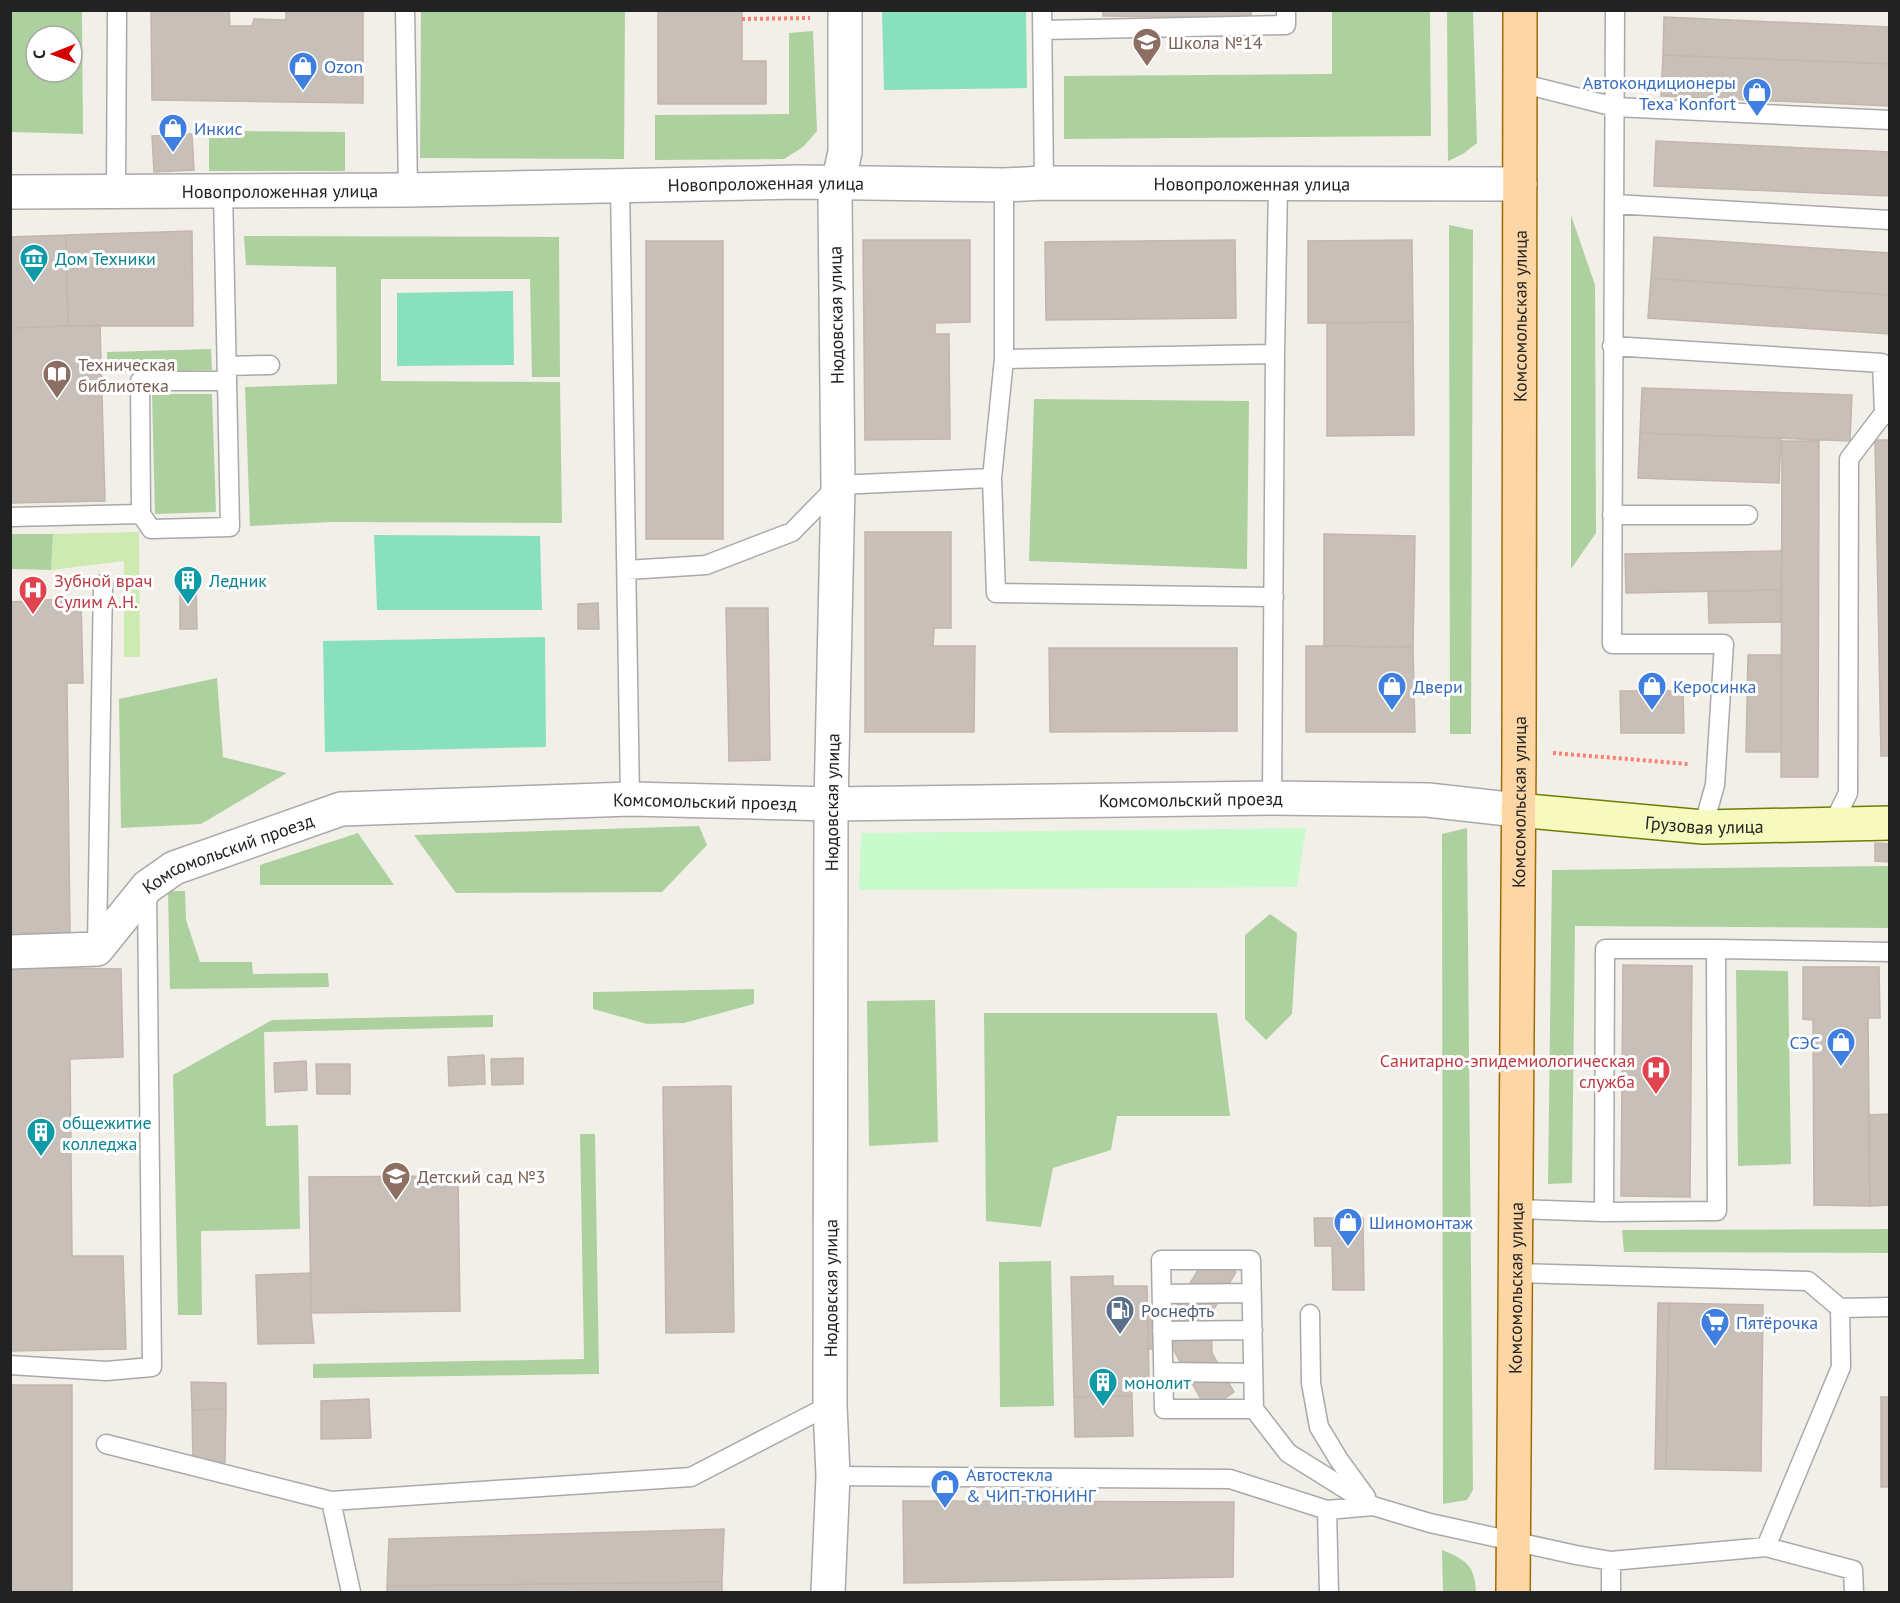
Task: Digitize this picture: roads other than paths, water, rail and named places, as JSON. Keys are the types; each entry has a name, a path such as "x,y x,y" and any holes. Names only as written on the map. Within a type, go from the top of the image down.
{"main road":[{"name":"Комсомольская улица","path":"1514,1593 1520,10"},
{"name":"Грузовая улица","path":"1517,810 1703,826 1890,823"}],"street":[{"name":"Нюдовская улица","path":"828,1593 833,1476 830,1405 831,804 838,485 835,197 845,152 845,14"},
{"name":"Новопроложенная улица","path":"10,192 408,190 838,182 1004,185 1044,183 1520,184"},
{"name":"Комсомольский проезд","path":"97,949 147,887 174,868 341,809 630,799 831,804 1272,798 1428,800 1517,810"},
{"path":"10,952 97,949"}],"lane":[{"path":"116,190 117,10"},
{"path":"405,10 408,190"},
{"path":"1042,10 1044,183"},
{"path":"1042,30 1286,25 1286,10"},
{"path":"1615,10 1612,644 1724,644 1715,785 1703,826"},
{"path":"1520,83 1615,108 1890,120"},
{"path":"1272,798 1278,184"},
{"path":"620,185 630,799"},
{"path":"1004,185 1004,358 993,478 996,593 1274,597"},
{"path":"223,191 227,373 230,527 151,529 141,514 140,381 227,373 270,365"},
{"path":"1614,204 1890,220"},
{"path":"1612,346 1882,363 1887,414 1849,459 1848,792 1833,824"},
{"path":"1004,358 1275,354"},
{"path":"627,570 706,566 792,532 838,485 993,478"},
{"path":"10,517 141,514"},
{"path":"1612,515 1748,515"},
{"path":"97,949 103,584"},
{"path":"10,1365 106,1371 152,1367 147,887"},
{"path":"1516,1209 1604,1212 1717,1211 1716,949"},
{"path":"1604,1212 1605,950 1890,952"},
{"path":"1254,1409 1164,1409 1161,1260 1251,1260 1254,1409 1288,1453 1373,1506 1430,1523 1576,1556 1611,1561 1766,1547 1853,1570 1854,1593"},
{"path":"1515,1273 1808,1281 1840,1308 1890,1307"},
{"path":"1162,1294 1252,1293"},
{"path":"1766,1547 1841,1367 1840,1308"},
{"path":"1310,1314 1311,1383 1319,1427 1339,1460 1373,1506"},
{"path":"1162,1330 1253,1330"},
{"path":"1163,1372 1253,1373"},
{"path":"106,1444 331,1501 691,1477 830,1405"},
{"path":"833,1476 1230,1479 1327,1510 1373,1506"},
{"path":"331,1501 351,1593"},
{"path":"1327,1510 1329,1593"},
{"path":"1611,1561 1611,1593"}],"place":[{"name":"Школа №14","path":"1147,68"},
{"name":"Ozon","path":"303,92"},
{"name":"Автокондиционеры Texa Konfort","path":"1757,118"},
{"name":"Инкис","path":"173,154"},
{"name":"Дом Техники","path":"34,284"},
{"name":"Техническая библиотека","path":"57,400"},
{"name":"Ледник","path":"188,606"},
{"name":"Зубной врач Сулим А.Н.","path":"33,616"},
{"name":"Двери","path":"1392,712"},
{"name":"Керосинка","path":"1652,712"},
{"name":"СЭС","path":"1841,1068"},
{"name":"Санитарно-эпидемиологическая служба","path":"1656,1096"},
{"name":"общежитие колледжа","path":"41,1158"},
{"name":"Детский сад №3","path":"396,1202"},
{"name":"Шиномонтаж","path":"1348,1248"},
{"name":"Роснефть","path":"1120,1336"},
{"name":"Пятёрочка","path":"1715,1348"},
{"name":"монолит","path":"1103,1408"},
{"name":"Автостекла & ЧИП-ТЮНИНГ","path":"945,1510"}]}
